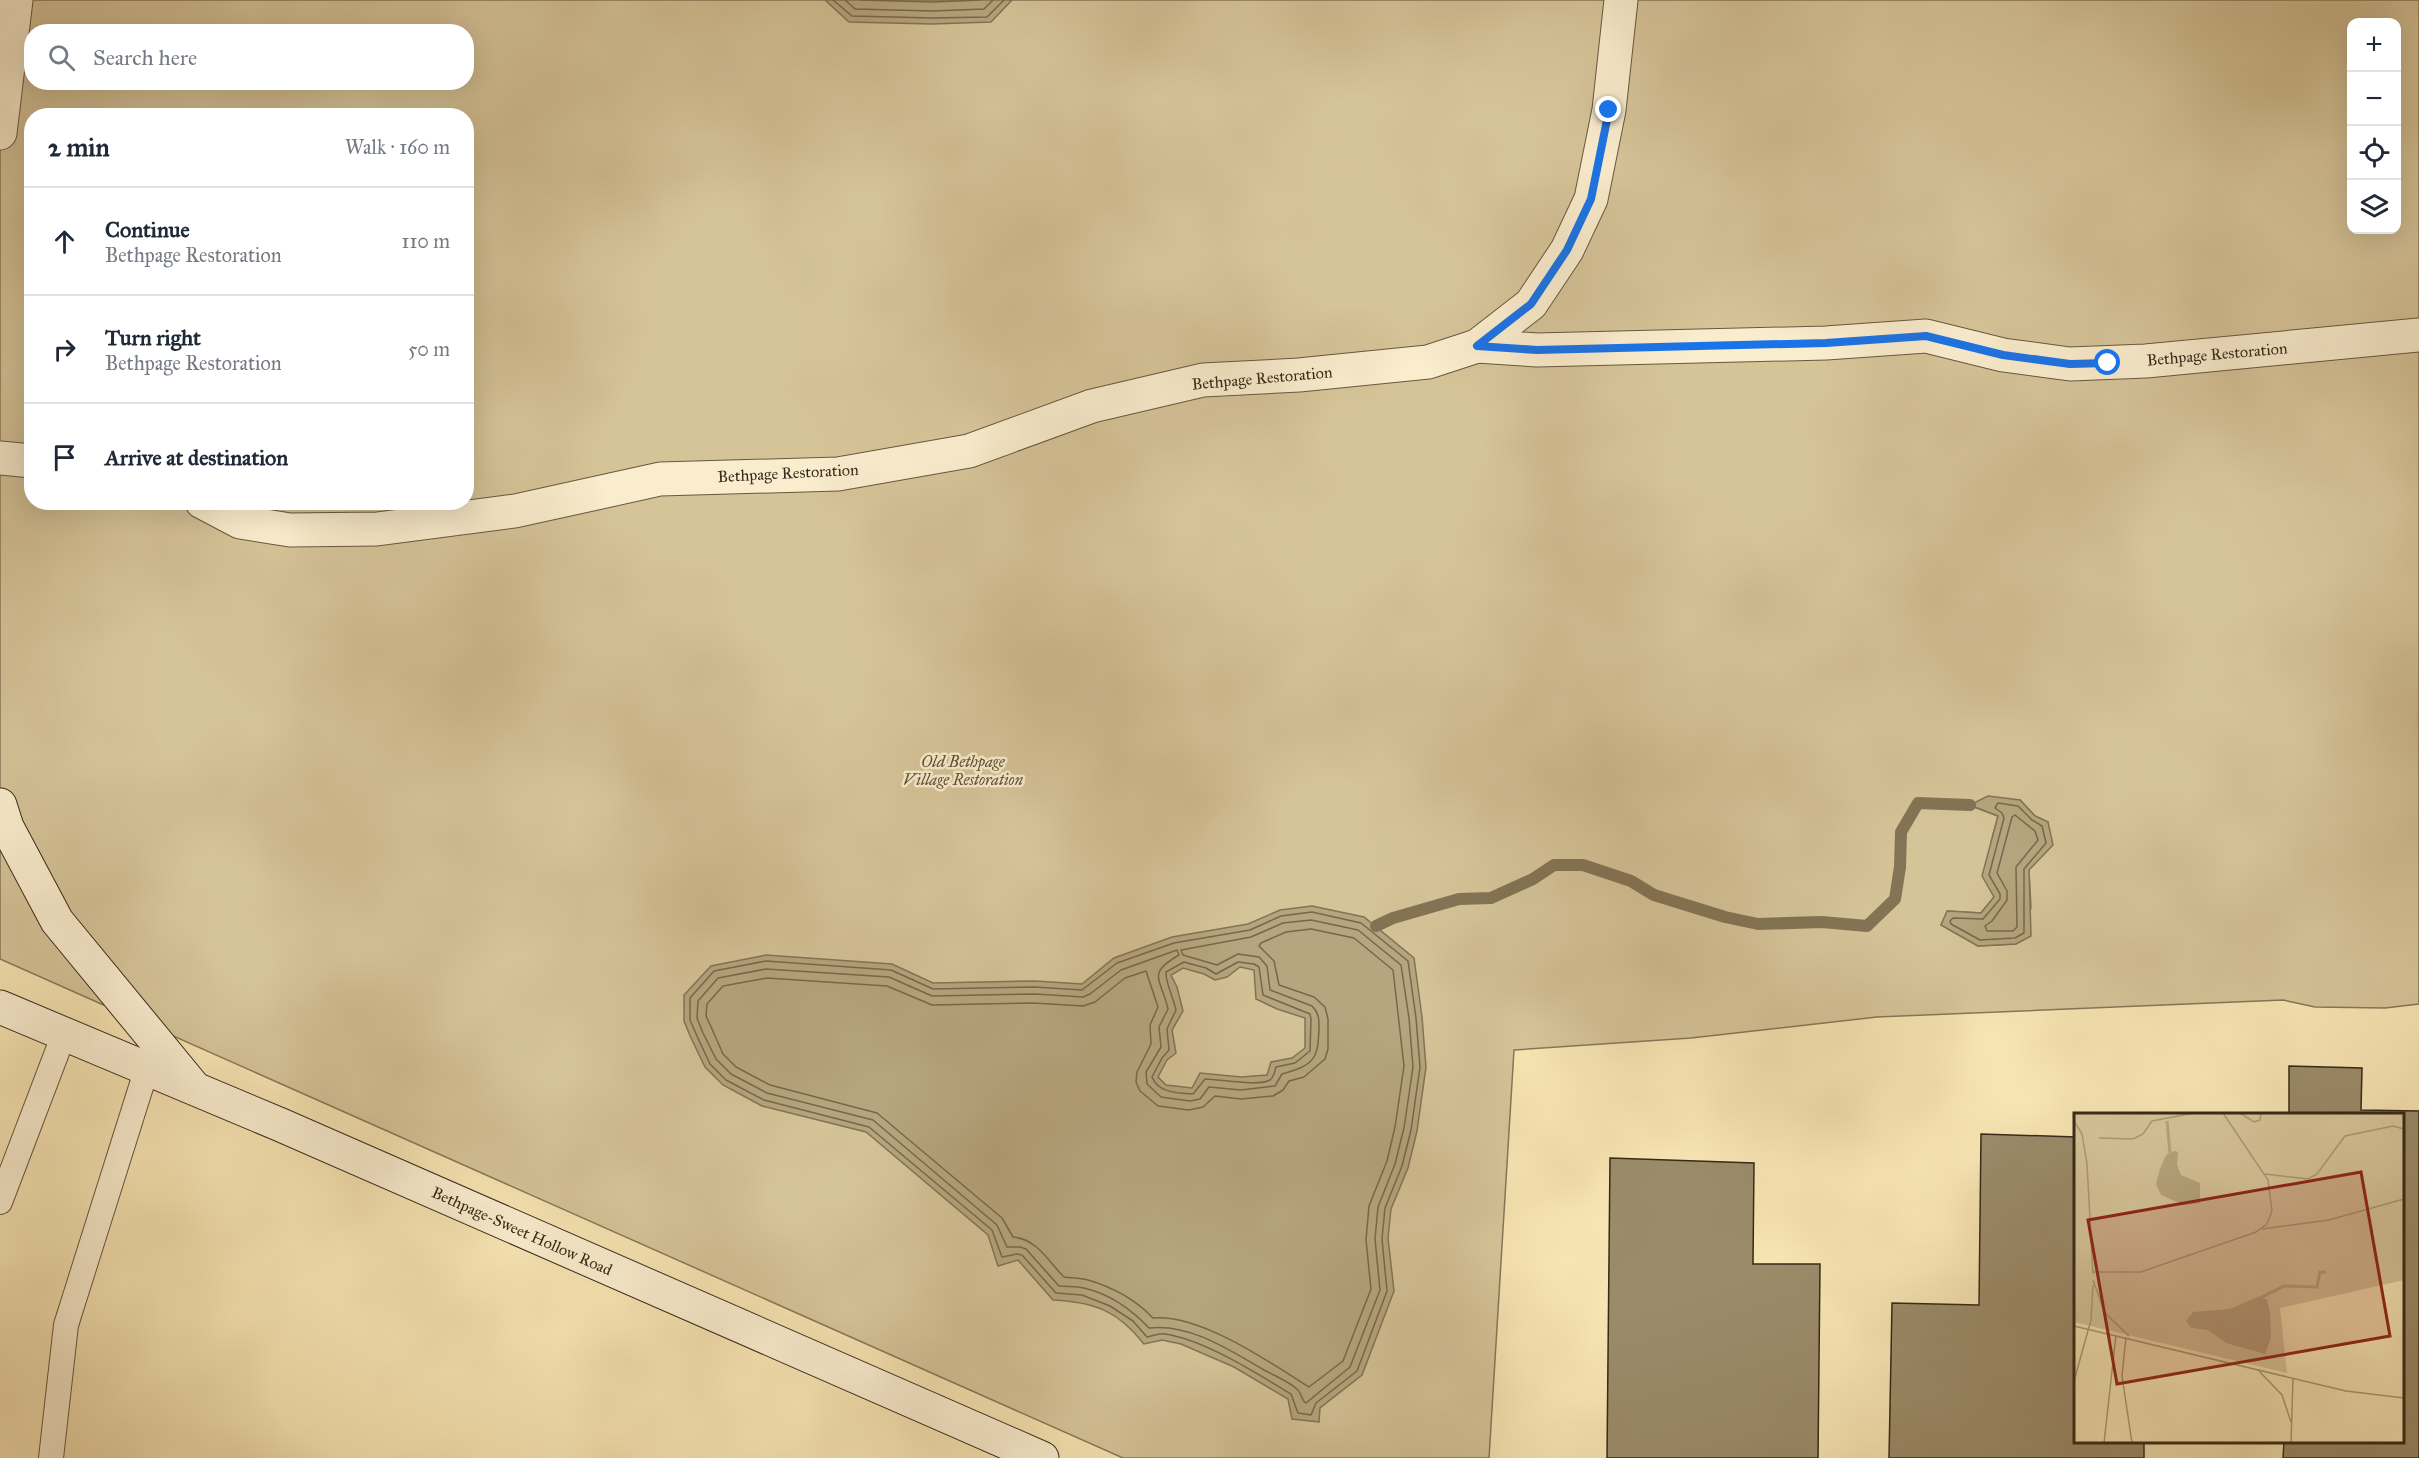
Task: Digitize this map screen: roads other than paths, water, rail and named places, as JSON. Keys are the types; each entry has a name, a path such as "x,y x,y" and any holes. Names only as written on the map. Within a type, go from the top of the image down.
{"street":[{"path":"0,133 16,0"},
{"name":"Bethpage Restoration","path":"217,510 240,522 290,530 376,529 515,511 660,479 838,474 969,451 1092,406 1203,380 1299,375 1428,362 1477,346 1531,304 1567,250 1591,199 1609,110 1621,0"},
{"name":"Bethpage Restoration","path":"1477,346 1537,350 1826,343 1926,336 2003,355 2070,364 2146,361 2419,334"},
{"path":"0,458 24,460"},
{"path":"0,806 7,827 57,921 195,1089"},
{"name":"Bethpage-Sweet Hollow Road","path":"0,1007 147,1068 1042,1458"}],"lane":[{"path":"0,1202 64,1034"},
{"path":"51,1458 66,1325 147,1068"}],"water":[{"path":"825,0 1012,0 991,22 932,24 849,22"},
{"path":"1988,796 2020,800 2035,816 2048,822 2053,845 2029,870 2031,936 2016,944 1978,946 1941,925 1947,911 1981,913 1994,897 1982,876 1998,816 1970,805"},
{"path":"1312,906 1364,917 1414,958 1426,1067 1417,1131 1408,1168 1391,1209 1388,1238 1394,1291 1362,1375 1320,1408 1319,1422 1292,1419 1288,1399 1234,1367 1181,1344 1162,1340 1144,1344 1125,1323 1104,1310 1081,1303 1053,1300 1018,1260 998,1266 988,1235 866,1132 762,1106 723,1085 705,1067 684,1021 684,995 711,966 766,955 892,964 933,983 1035,981 1082,984 1114,958 1172,937 1248,924 1280,910","holes":["1240,967 1254,970 1256,999 1305,1018 1305,1048 1292,1058 1271,1062 1267,1075 1241,1077 1200,1073 1192,1088 1166,1085 1158,1077 1167,1060 1176,1053 1172,1030 1183,1011 1177,987 1171,975 1183,968 1215,980 1227,977"]}],"waterway":[{"path":"1376,926 1393,918 1459,899 1491,898 1533,879 1554,865 1583,865 1631,881 1654,895 1725,917 1758,924 1822,922 1867,926 1895,899 1900,867 1901,832 1918,803 1970,805"}],"park label":[{"name":"Old Bethpage Village Restoration","path":"963,770"}]}
